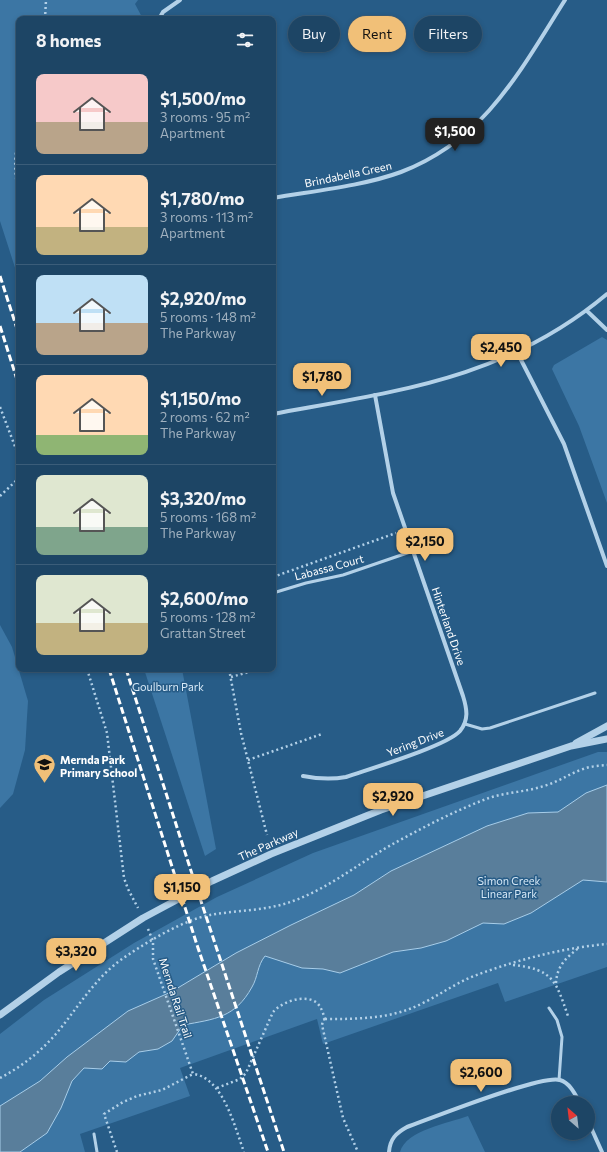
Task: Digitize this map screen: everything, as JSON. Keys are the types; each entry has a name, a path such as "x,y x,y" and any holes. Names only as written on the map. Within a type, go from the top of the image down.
{"street":[{"path":"161,16 163,12 180,0"},
{"name":"Brindabella Green","path":"276,197 374,180 401,172 445,149 465,134 501,99 565,0"},
{"path":"276,413 397,392 452,378 517,352 587,311 607,294"},
{"path":"587,311 607,330"},
{"path":"517,352 564,444 607,566"},
{"name":"Hinterland Drive","path":"374,395 393,493 463,696 467,710 465,724"},
{"name":"Yering Drive","path":"303,776 332,780 346,777 442,743 453,737 465,724"},
{"name":"The Parkway","path":"571,746 607,726"},
{"name":"The Parkway","path":"0,1015 59,972 143,918 212,882 322,832 571,746 607,739"},
{"path":"389,1152 393,1138 398,1132 407,1127 536,1082 559,1080 571,1088 576,1096"},
{"path":"595,1136 602,1152"}],"lane":[{"name":"Labassa Court","path":"276,592 306,583 343,575 413,551"},
{"path":"465,724 482,729 490,728 595,692"},
{"path":"549,1008 557,1020 562,1037 559,1080"},
{"path":"94,1134 97,1152"}],"path":[{"path":"44,16 46,0"},
{"path":"16,158 16,182"},
{"path":"0,407 16,449"},
{"path":"0,496 16,481"},
{"path":"276,576 405,530"},
{"name":"Mernda Rail Trail","path":"88,672 107,733 124,878 153,940 153,959 192,1074"},
{"path":"230,672 241,733 267,835"},
{"path":"231,678 250,672"},
{"path":"248,760 322,734"},
{"path":"0,1078 20,1066 44,1046 104,973 130,954 153,940 196,918 292,902 330,884 391,845 457,812 501,795 528,791 561,780 583,769 607,765"},
{"path":"358,1152 343,1118 322,1026 323,1020 353,1020 372,1018 404,1011 422,1004 473,977 510,964 580,947 607,944"},
{"path":"568,1016 556,983 557,976 562,962 580,947"},
{"path":"510,964 534,968 548,976 556,983"},
{"path":"217,1088 240,1079 246,1073 273,1012 278,1007 290,1001 311,1000 317,1003 326,1019"},
{"path":"117,1152 104,1114 123,1102 167,1088 192,1074 199,1075 217,1088 224,1101 244,1152"}],"green space":[{"path":"0,0 138,0 135,4 141,16 16,16 16,271 0,221"},
{"path":"602,337 607,340 607,503 579,426 552,369 554,365"},
{"path":"0,625 12,647 16,660 16,672 19,672 28,701 25,750 13,794 0,808"},
{"name":"Goulburn Park","path":"145,672 183,672 216,849 205,856"},
{"name":"Simon Creek Linear Park","path":"598,752 607,752 607,967 505,1002 498,983 323,1044 317,1019 180,1068 190,1096 80,1134 85,1152 0,1152 0,1034 44,1000 134,943 217,897 313,853"},
{"path":"468,1116 485,1152 400,1152 404,1144 410,1138 419,1133 429,1128"}],"shaded area":[{"path":"607,785 607,882 583,880 531,913 504,924 483,923 446,941 421,948 393,952 340,973 323,969 302,968 265,956 260,964 252,987 239,1005 231,1011 214,1019 183,1025 172,1041 158,1049 139,1052 126,1062 110,1061 102,1069 84,1068 72,1081 61,1108 47,1133 20,1152 0,1152 0,1106 40,1081 67,1057 128,1011 171,992 236,953 354,895 391,871 487,826 528,813 558,812 586,793"}],"railway":[{"path":"0,276 16,326"},
{"path":"0,326 16,377"},
{"path":"110,672 197,945 268,1152"},
{"path":"127,672 284,1152"}],"place":[{"name":"Mernda Park Primary School","path":"44,784"}]}
